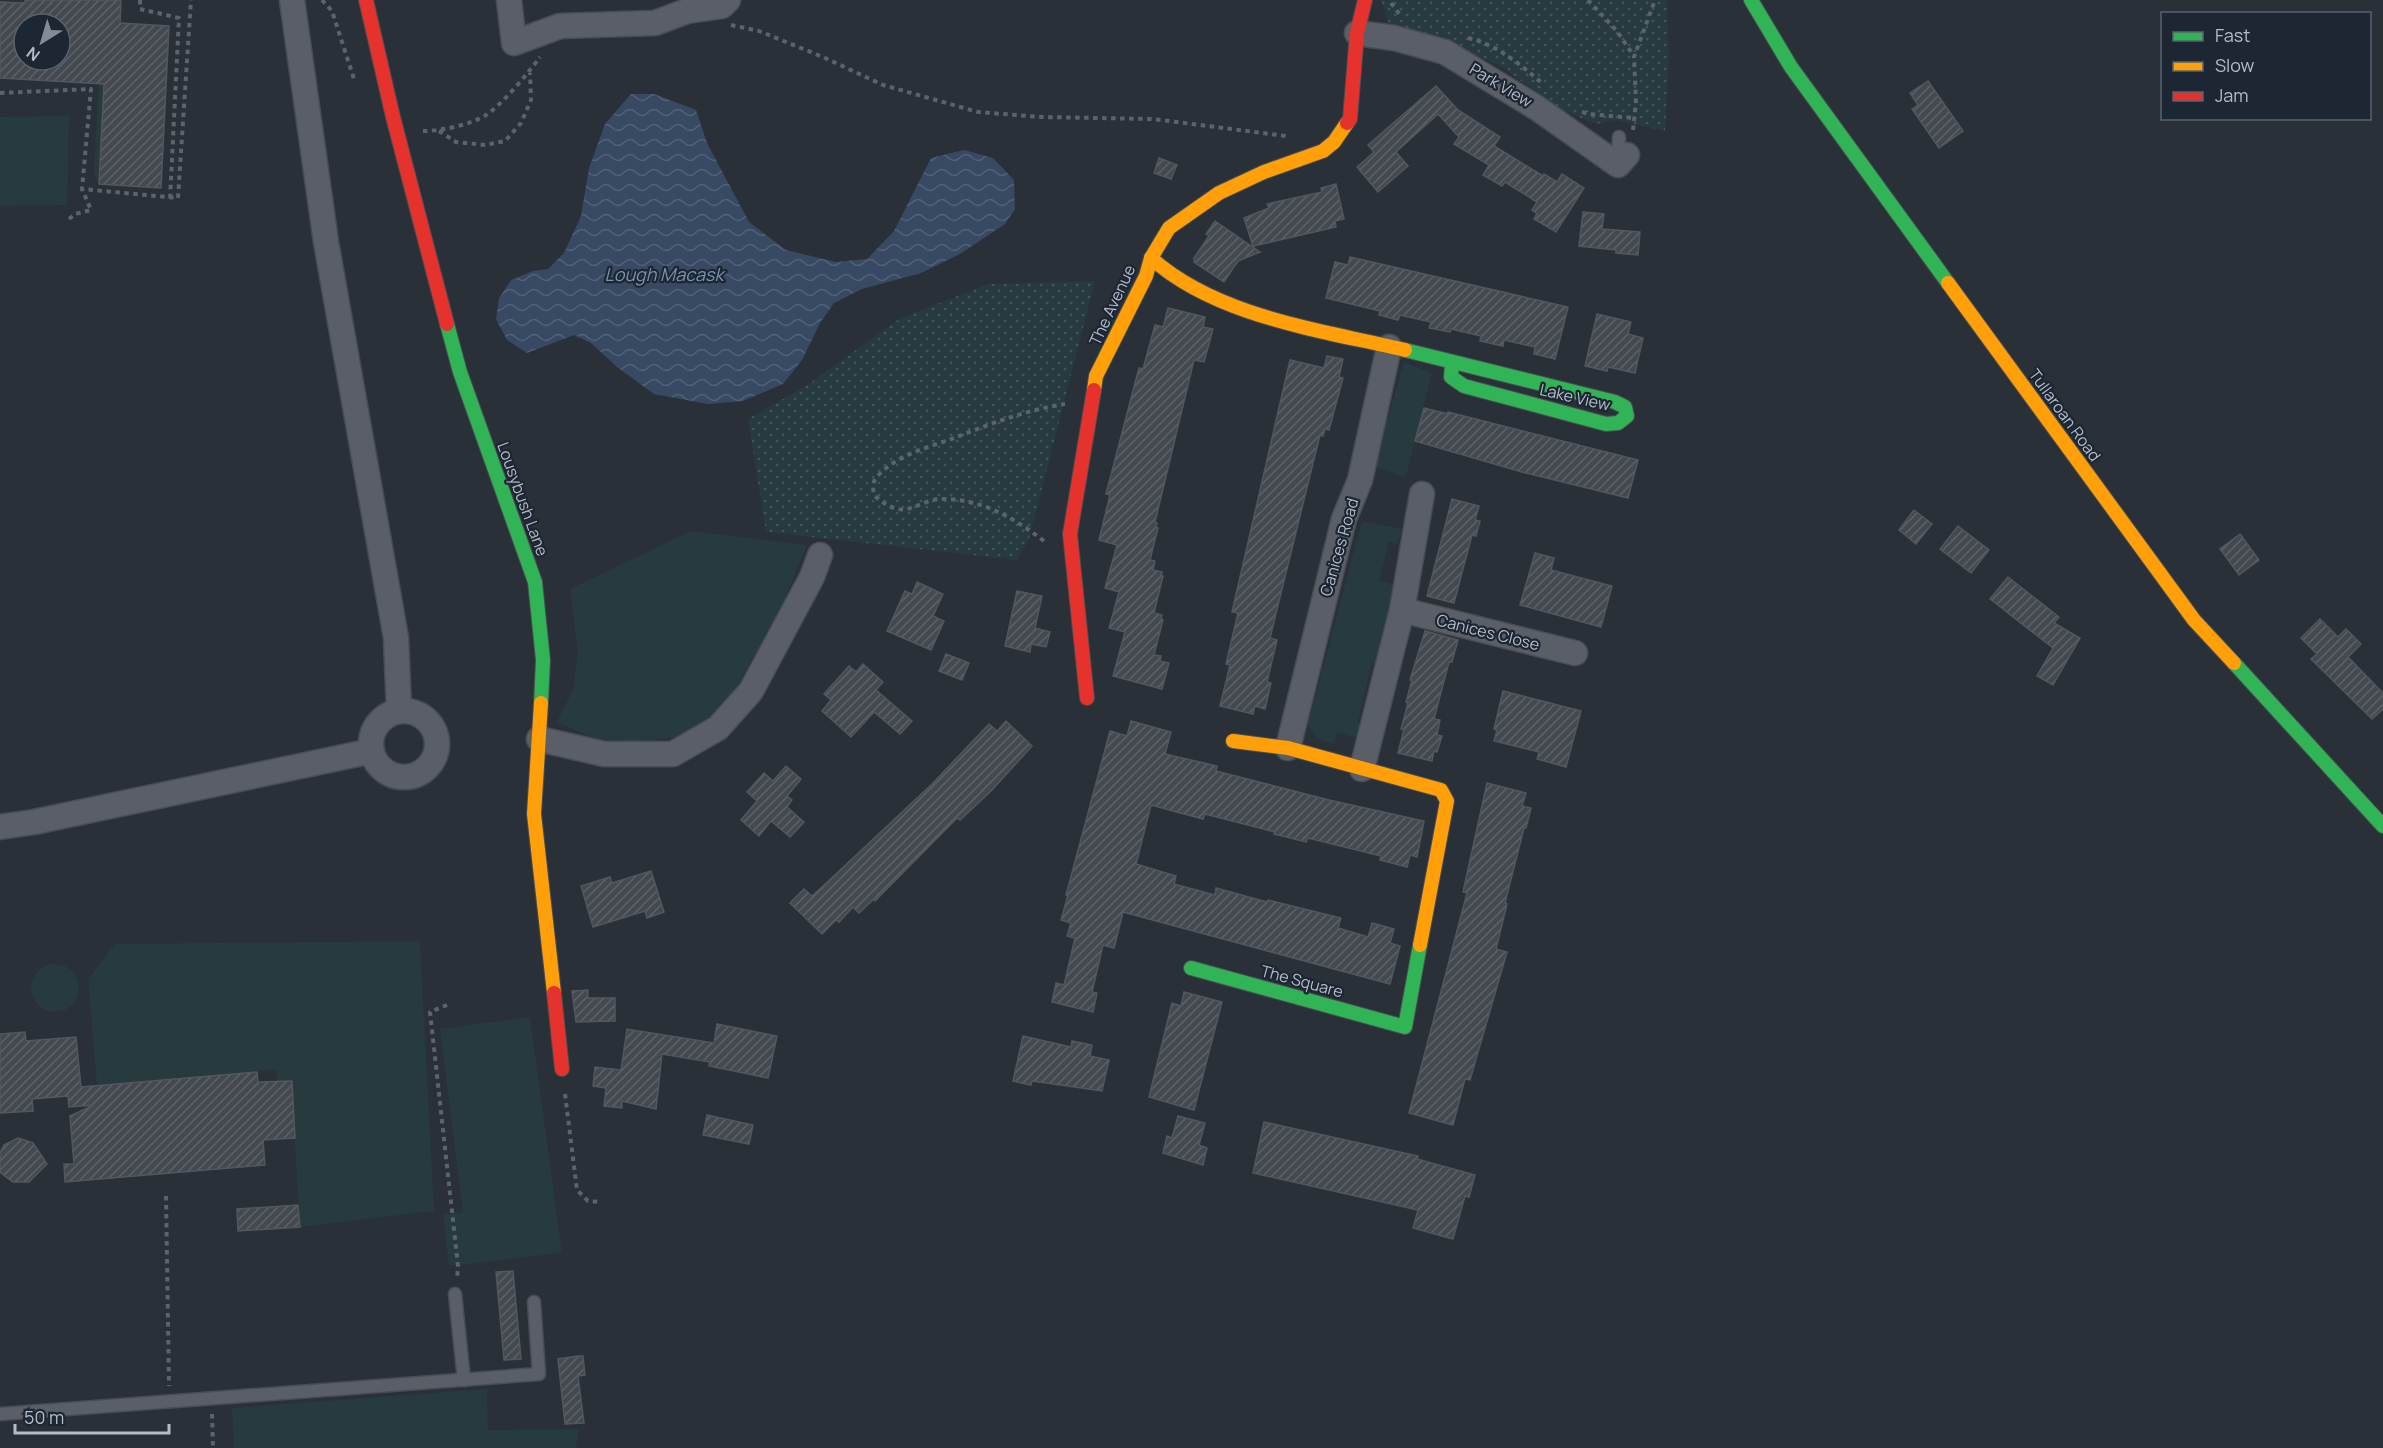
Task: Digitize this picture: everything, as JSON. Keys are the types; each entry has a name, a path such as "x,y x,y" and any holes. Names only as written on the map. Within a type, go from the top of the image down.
{"street":[{"path":"292,0 326,242 396,638 399,711"},
{"name":"Lousybush Lane","path":"366,0 393,117 460,372 535,582 543,660 534,814 561,1069"},
{"path":"508,0 514,43 560,26 655,23 687,11 722,6 728,0"},
{"name":"The Avenue","path":"1086,698 1070,534 1096,376 1146,276 1151,258 1169,228 1219,193 1264,172 1323,151 1334,142 1350,119 1357,33 1365,0"},
{"name":"Tullaroan Road","path":"1751,0 1791,67 2193,620 2383,826"},
{"name":"Park View","path":"1357,33 1394,38 1445,52 1537,108 1621,152"},
{"name":"Lake View","path":"1151,258 1169,276 1223,303 1308,328 1615,402 1625,407 1627,416 1618,423 1606,424 1464,386 1451,377 1452,364"},
{"name":"Canices Road","path":"1288,748 1344,519 1360,480 1389,347"},
{"path":"1233,741 1288,748 1362,769 1402,610 1422,494"},
{"path":"539,739 604,754 673,754 718,728 751,692 812,577 820,555"},
{"name":"Canices Close","path":"1402,610 1575,653"},
{"path":"399,711 415,712 429,722 436,736 436,753 427,767 413,776 396,776 382,768 372,751 370,742 374,728 383,717 399,711"},
{"path":"0,827 34,822 372,751"},
{"name":"The Square","path":"1191,968 1405,1027 1447,801 1441,790 1362,769"}],"lane":[{"path":"455,1294 464,1380"},
{"path":"0,1414 539,1374 534,1302"}],"path":[{"path":"140,0 140,9 179,18 171,199"},
{"path":"82,189 178,198 191,0"},
{"path":"1588,0 1616,30 1634,57"},
{"path":"1621,152 1631,146 1636,102 1634,57 1655,0"},
{"path":"729,25 759,31 883,85 978,112 1041,117 1153,119 1289,136"},
{"path":"413,130 439,131 487,115 530,72 541,54"},
{"path":"439,131 456,142 485,145 505,141 521,123 531,100 530,72"},
{"path":"0,93 91,89 82,189 91,210 75,214 69,219"},
{"path":"1073,567 1051,546 1018,521 991,507 946,498 902,510 892,508 874,495 873,486 874,480 895,462 975,429 1050,406 1073,403 1091,405"},
{"path":"447,1005 430,1012 458,1266 455,1294"},
{"path":"561,1069 577,1190 588,1201 600,1202"},
{"path":"166,1196 169,1402"},
{"path":"210,1399 213,1448"}],"green space":[{"path":"1381,0 1667,0 1669,60 1665,131 1615,120 1597,124 1563,110 1497,64 1425,37 1403,33 1389,23"},
{"path":"106,43 99,184 94,174 100,54"},
{"path":"69,116 67,205 0,206 0,117"},
{"path":"1095,281 1029,539 1017,560 766,532 748,419 806,386 899,319 988,284"},
{"path":"1404,362 1432,373 1406,477 1374,467"},
{"path":"1362,521 1402,529 1398,544 1389,542 1379,580 1394,584 1388,607 1393,609 1379,664 1372,663 1356,738 1337,732 1334,744 1318,738 1308,724"},
{"path":"691,531 807,545 784,601 737,687 712,719 684,736 634,742 594,738 557,722 573,689 578,651 570,589"},
{"path":"420,941 434,1211 300,1227 291,1081 277,1081 276,1069 97,1085 88,979 115,944"},
{"path":"55,964 72,971 79,988 72,1005 55,1012 38,1005 31,988 38,971"},
{"path":"530,1017 562,1253 449,1266 443,1215 463,1212 440,1029"},
{"path":"487,1389 488,1430 579,1429 576,1448 234,1448 232,1408"}],"water":[{"name":"Lough Macask","path":"631,94 654,94 696,110 707,143 749,222 786,250 836,262 867,259 894,231 931,158 964,150 993,158 1014,180 1015,209 1005,224 960,254 921,273 862,289 834,303 820,323 802,360 783,384 743,401 708,404 654,394 617,367 591,343 574,335 527,353 507,340 496,319 499,298 511,280 533,271 548,269 564,253 581,216 589,168 605,124"}],"building":[{"path":"121,0 120,23 169,26 161,188 99,184 104,84 0,78 0,2"},
{"path":"1928,81 1963,131 1939,148 1912,109 1918,105 1910,93"},
{"path":"1436,86 1458,110 1500,137 1494,146 1543,176 1544,174 1557,182 1562,174 1584,188 1556,232 1534,219 1537,214 1532,210 1537,202 1505,182 1502,186 1483,175 1489,165 1454,144 1459,137 1438,114 1396,152 1408,166 1378,192 1357,167 1374,152 1368,145"},
{"path":"1159,158 1177,165 1171,179 1154,173"},
{"path":"1336,184 1344,219 1335,221 1336,227 1253,246 1244,218 1269,208 1267,204 1322,192 1321,188"},
{"path":"1583,212 1604,214 1602,229 1640,232 1638,255 1579,246"},
{"path":"1215,221 1260,252 1238,261 1224,282 1194,262 1194,258 1209,236 1206,234"},
{"path":"1350,257 1568,307 1555,359 1534,354 1535,347 1504,340 1503,346 1480,341 1481,336 1451,329 1450,332 1429,328 1431,322 1400,315 1398,320 1379,315 1380,311 1326,298 1335,262 1348,265"},
{"path":"1168,308 1205,317 1203,327 1213,329 1204,362 1194,360 1155,522 1158,528 1150,560 1155,561 1153,570 1162,572 1161,576 1163,576 1154,613 1162,615 1163,620 1154,655 1161,656 1160,661 1169,663 1162,689 1113,676 1125,632 1109,628 1119,592 1105,588 1117,545 1099,540 1110,495 1106,494 1139,368 1143,369 1155,325 1163,327"},
{"path":"1597,314 1631,322 1628,334 1643,338 1635,373 1608,367 1607,371 1585,366"},
{"path":"1327,356 1343,359 1339,377 1343,378 1329,430 1325,429 1323,436 1320,435 1270,638 1277,640 1267,682 1271,683 1265,709 1255,706 1253,714 1220,706 1230,665 1226,664 1238,613 1232,612 1290,360 1324,368"},
{"path":"1424,408 1638,460 1628,498 1522,472 1415,441"},
{"path":"1452,499 1479,506 1475,520 1480,521 1476,536 1472,535 1454,603 1427,596"},
{"path":"1914,510 1932,524 1916,544 1899,530"},
{"path":"1958,526 1989,550 1971,573 1940,549"},
{"path":"2240,534 2259,560 2239,575 2220,549"},
{"path":"1535,553 1554,558 1551,570 1612,586 1601,627 1520,605"},
{"path":"2008,577 2059,617 2054,623 2080,638 2053,685 2037,676 2053,648 1990,599"},
{"path":"917,582 943,594 933,616 944,621 931,650 887,631 905,591 912,594"},
{"path":"1017,591 1042,596 1035,628 1050,632 1046,647 1031,644 1030,652 1005,646"},
{"path":"2320,619 2338,637 2346,629 2361,644 2348,657 2383,693 2383,709 2372,719 2311,659 2317,654 2301,638"},
{"path":"1425,631 1458,640 1452,662 1449,662 1434,719 1440,720 1437,735 1442,736 1437,752 1434,751 1432,761 1398,753 1404,729 1401,729 1408,703 1406,702 1412,680 1410,680"},
{"path":"946,654 969,663 962,680 939,671"},
{"path":"863,664 883,682 876,690 912,721 900,734 874,712 851,737 822,711 831,700 824,694 849,666 856,672"},
{"path":"1503,691 1581,711 1566,767 1537,759 1539,752 1494,741 1497,730 1494,729"},
{"path":"1006,721 1032,746 991,791 960,820 957,818 875,901 874,899 859,913 853,907 839,922 836,920 822,934 790,903 804,889 812,896 932,784 989,724 997,731"},
{"path":"1131,721 1171,732 1165,754 1217,766 1216,771 1424,821 1417,857 1410,855 1407,867 1380,860 1381,856 1308,838 1306,842 1205,814 1203,819 1151,805 1136,864 1176,876 1174,884 1215,895 1216,888 1341,918 1338,928 1368,937 1372,923 1394,929 1390,943 1400,946 1390,984 1123,912 1114,948 1103,945 1092,992 1097,993 1093,1012 1052,1002 1056,983 1064,985 1075,938 1067,936 1071,923 1061,920 1110,731 1127,736"},
{"path":"786,766 801,779 787,796 792,800 787,807 804,822 790,837 771,821 759,836 741,820 757,801 747,792 764,773 773,781"},
{"path":"1487,783 1526,793 1522,806 1531,808 1505,903 1507,904 1496,949 1507,952 1470,1080 1465,1079 1453,1125 1409,1113 1467,893 1463,892"},
{"path":"651,871 664,912 647,918 645,911 593,927 581,886 610,877 612,883"},
{"path":"588,990 588,998 615,998 615,1021 576,1022 572,991"},
{"path":"1184,992 1222,1002 1194,1110 1149,1097 1172,1003 1181,1006"},
{"path":"717,1024 777,1036 768,1078 709,1066 710,1062 662,1054 656,1109 622,1101 622,1108 604,1106 606,1088 593,1086 595,1067 621,1070 627,1029 714,1043"},
{"path":"25,1032 26,1041 76,1037 81,1087 257,1072 258,1082 292,1081 295,1138 263,1140 265,1165 65,1182 64,1164 74,1164 70,1116 94,1105 69,1107 68,1096 32,1099 33,1111 0,1113 0,1034"},
{"path":"1023,1036 1071,1047 1072,1041 1092,1045 1090,1056 1109,1060 1102,1091 1032,1081 1031,1085 1013,1081"},
{"path":"707,1115 753,1125 749,1144 703,1135"},
{"path":"1178,1116 1205,1123 1199,1145 1207,1148 1203,1165 1163,1153 1167,1136 1172,1138"},
{"path":"1264,1122 1418,1156 1417,1159 1475,1175 1469,1197 1465,1196 1453,1239 1413,1228 1418,1210 1253,1173"},
{"path":"18,1138 33,1143 47,1164 29,1182 13,1182 0,1170 0,1153 4,1145"},
{"path":"298,1205 300,1227 238,1231 237,1209"},
{"path":"513,1271 521,1359 504,1360 496,1272"},
{"path":"583,1356 585,1375 578,1376 584,1423 565,1424 558,1359"}],"traffic: fast":[{"path":"1751,0 1791,67 1948,283"},
{"path":"447,324 460,372 535,582 543,660 541,703"},
{"path":"1405,350 1615,402 1625,407 1627,416 1618,423 1606,424 1464,386 1451,377 1452,364"},
{"path":"2234,663 2383,826"},
{"path":"1191,968 1405,1027 1420,945"}],"traffic: slow":[{"path":"1094,390 1096,376 1146,276 1151,258 1169,228 1219,193 1264,172 1323,151 1334,142 1347,123"},
{"path":"1151,258 1177,278 1238,308 1305,328 1405,350"},
{"path":"1948,283 2194,620 2234,663"},
{"path":"541,703 534,814 554,993"},
{"path":"1233,741 1288,748 1441,790 1447,801 1420,945"}],"traffic: jam":[{"path":"366,0 393,117 447,324"},
{"path":"1347,123 1350,119 1357,33 1365,0"},
{"path":"1087,698 1070,534 1094,390"},
{"path":"554,993 562,1069"}]}
